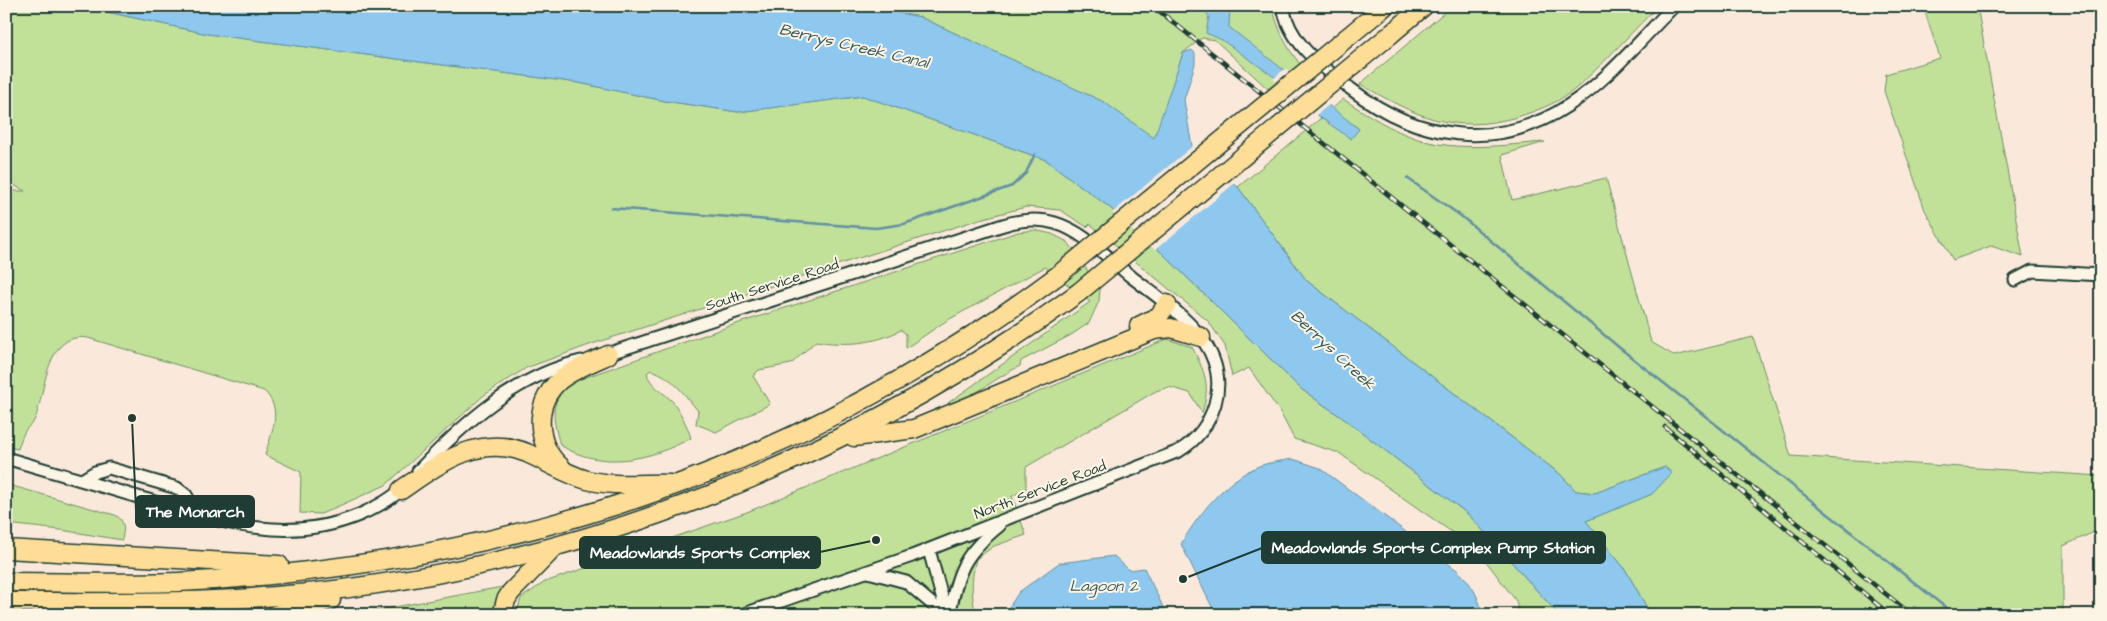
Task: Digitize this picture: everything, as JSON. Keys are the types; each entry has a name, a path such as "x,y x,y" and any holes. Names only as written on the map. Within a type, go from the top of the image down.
{"highway":[{"path":"6,602 232,599 304,594 399,581 464,569 554,548 687,505 775,469 841,438 960,374 1014,340 1136,248 1424,6"},
{"path":"6,582 213,580 332,568 427,554 513,536 604,510 682,484 790,438 895,383 977,333 1057,276 1379,12"},
{"path":"951,414 1005,382 1156,318 1162,314 1167,304"},
{"path":"841,438 914,429 1154,330 1171,328 1201,337"},
{"path":"568,472 556,463 545,446 540,424 542,407 549,393 560,380 608,355"},
{"path":"401,490 450,457 479,448 518,450 568,472 597,482 682,484"},
{"path":"502,615 506,600 511,592 554,548"},
{"path":"6,549 332,568"},
{"path":"275,615 399,581"}],"street":[{"path":"1283,6 1287,23 1299,43 1326,69 1374,105 1402,120 1423,128 1470,134 1495,133 1523,127 1544,119 1570,105 1593,87 1674,6"},
{"name":"South Service Road","path":"6,458 197,514 252,528 300,530 324,526 355,516 377,506 401,490 450,440 510,391 562,366 608,355 1007,223 1028,220 1054,222 1071,230 1167,304"},
{"path":"2015,280 2032,271 2101,275"},
{"name":"North Service Road","path":"741,615 929,550 1165,458 1192,442 1211,416 1218,386 1215,362 1201,337 1188,321 1167,304"},
{"path":"82,480 95,472 109,468 177,488 186,494 197,514"},
{"path":"947,615 963,563 979,542 1008,519"},
{"path":"929,550 947,615"},
{"path":"866,571 906,582 947,615"}],"green space":[{"path":"6,6 80,6 208,34 579,83 665,101 738,112 863,96 1046,160 1109,207 1161,252 1301,389 1347,421 1469,515 1559,615 1519,615 1516,601 1489,565 1456,535 1339,453 1294,439 1280,412 1249,368 1232,376 1225,346 1208,321 1090,224 1087,227 1060,210 1026,207 980,219 592,344 526,368 483,396 386,485 321,514 300,513 301,472 265,455 273,430 275,414 270,398 264,391 88,338 74,338 63,344 55,353 45,379 34,421 25,431 18,449 6,447 6,191 25,191 6,181"},
{"path":"863,6 1272,6 1283,36 1300,64 1268,89 1215,40 1202,38 1183,53 1155,139 1103,102 920,17"},
{"path":"1452,6 1658,6 1573,91 1550,104 1517,117 1494,122 1453,123 1417,113 1360,84"},
{"path":"1923,6 1977,6 2023,257 1991,246 1953,260 1925,210 1884,91 1886,74 1940,58"},
{"path":"1343,99 1398,131 1433,143 1497,146 1545,142 1502,155 1512,200 1606,178 1651,342 1675,356 1753,337 1791,456 2101,476 2101,529 2063,546 2063,615 1925,615 1914,606 1913,615 1651,615 1625,569 1586,521 1652,494 1671,473 1665,467 1595,493 1576,491 1560,474 1307,281 1238,187 1321,118 1351,138 1359,129 1332,109"},
{"path":"1035,230 1052,234 1068,242 1100,289 1099,301 1089,323 1071,335 1021,361 1020,366 950,407 948,403 1090,302 1045,267 946,321 906,348 906,334 901,330 891,335 860,343 816,341 791,364 759,370 753,376 770,404 716,432 696,424 698,411 688,398 671,381 651,370 647,373 648,377 679,410 691,438 659,452 626,460 592,458 560,445 555,425 554,409 560,395 575,381 730,326 1018,232"},
{"path":"1167,339 1192,347 1197,356 1206,386 1205,403 1202,413 1190,393 1169,387 1156,391 1026,467 1026,489 1012,496 1026,535 994,546 976,559 972,587 976,615 510,615 517,612 521,598 545,582 747,512"},
{"path":"9,485 115,515 123,523 122,540 61,530 6,524 6,486"},
{"path":"502,587 495,615 352,615"}],"water":[{"path":"80,6 863,6 920,17 1104,102 1154,138 1183,53 1192,50 1195,53 1195,64 1184,100 1192,146 1238,187 1307,281 1560,474 1576,491 1595,493 1665,467 1672,473 1652,494 1586,521 1625,569 1651,615 1559,615 1469,515 1347,421 1301,389 1161,252 1109,207 1046,160 863,96 738,112 665,101 579,83 208,34"},
{"path":"1199,6 1230,6 1229,27 1359,129 1351,139 1321,118 1273,76 1222,40 1206,33 1209,16"},
{"path":"1293,459 1320,468 1457,570 1474,590 1483,615 1216,615 1181,544 1196,521 1214,499 1235,480 1259,466"},
{"name":"Lagoon 2","path":"1114,556 1129,570 1144,568 1167,615 1004,615 1019,592 1059,563"}],"pier":[{"path":"1286,68 1330,104 1315,116 1273,79"},
{"path":"1194,145 1236,182 1155,250 1112,213"}],"waterway":[{"path":"611,208 876,228 904,224 1012,186 1026,173 1035,154"},
{"path":"1407,178 1461,216 1621,349 1955,615"}],"railway":[{"path":"1153,6 1912,615"},
{"path":"1665,427 1890,615"}],"place":[{"name":"The Monarch","path":"132,418"},
{"name":"Meadowlands Sports Complex","path":"876,540"},
{"name":"Meadowlands Sports Complex Pump Station","path":"1183,579"}],"water label":[{"name":"Berrys Creek Canal","path":"854,46"},
{"name":"Berrys Creek","path":"1333,350"}]}
